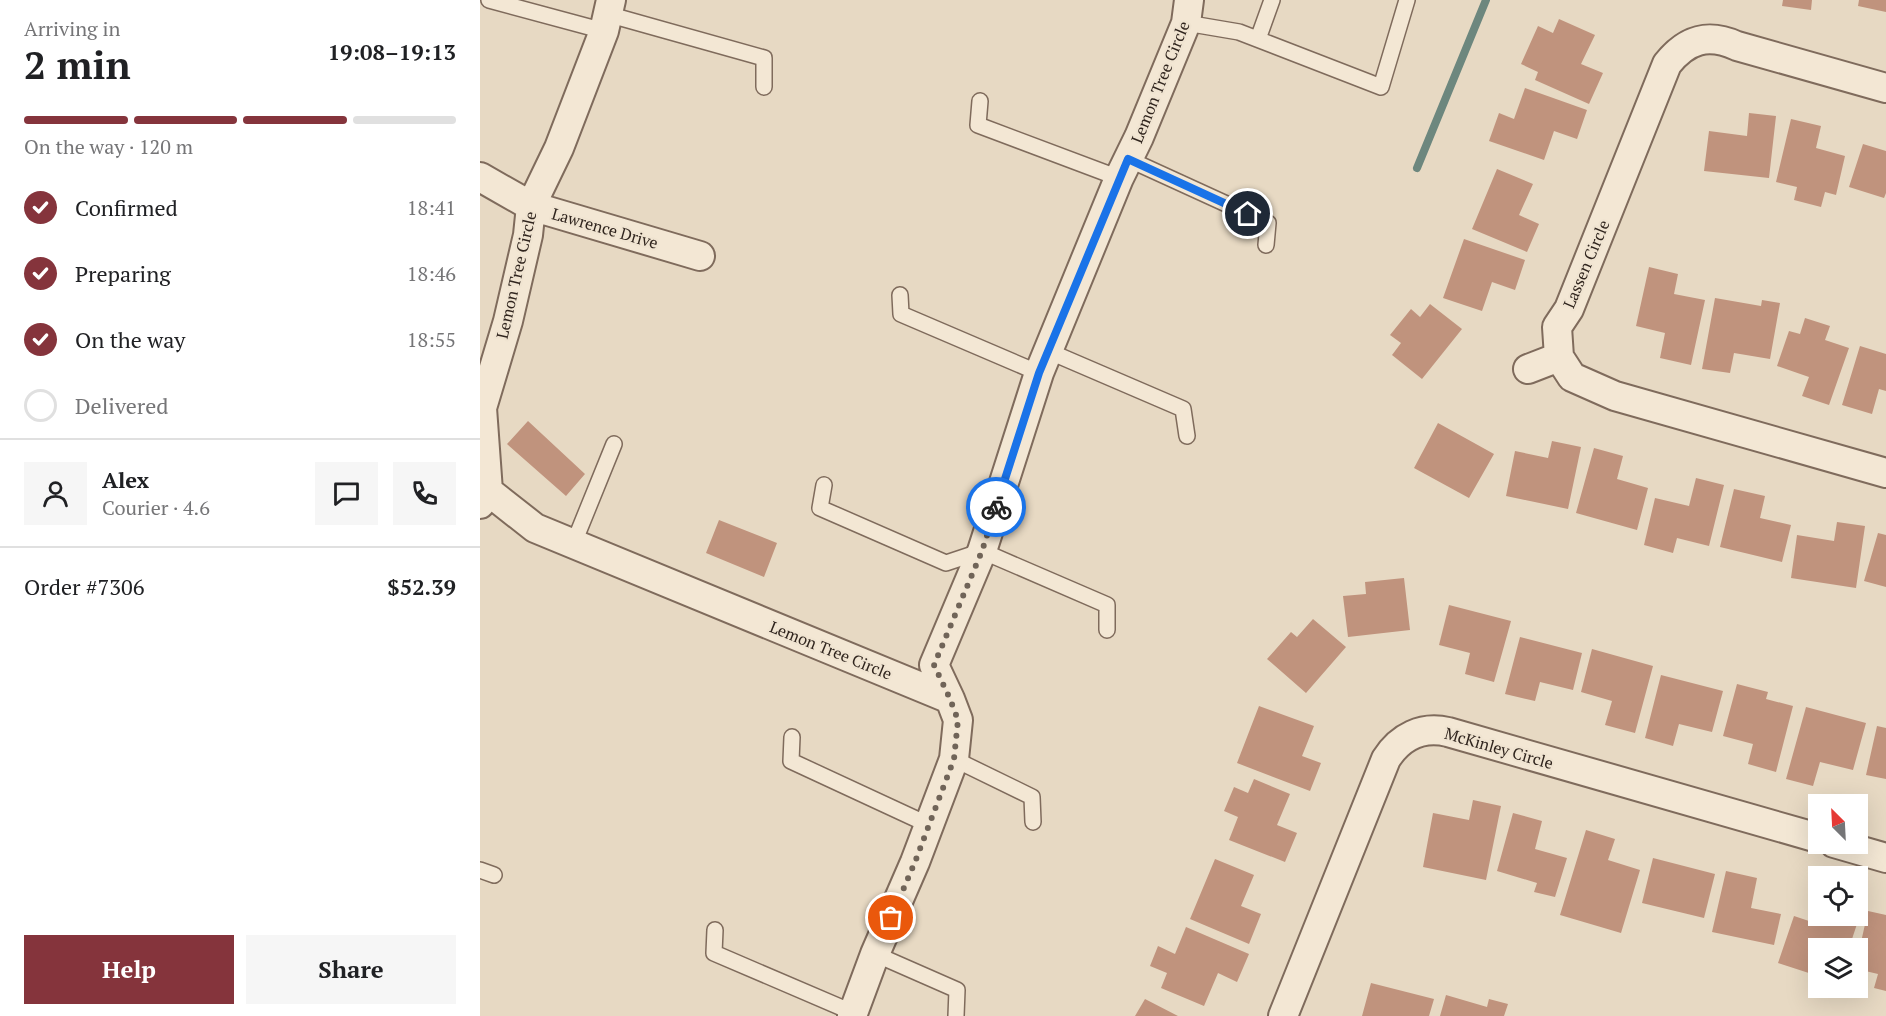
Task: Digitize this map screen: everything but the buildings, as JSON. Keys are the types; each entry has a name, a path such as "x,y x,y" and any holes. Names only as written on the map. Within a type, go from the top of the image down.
{"street":[{"name":"Lemon Tree Circle","path":"853,1014 954,759 958,720 934,665 982,551 1044,362 1188,11"},
{"name":"Lemon Tree Circle","path":"607,15 559,148 531,206 528,236 508,321 482,408 484,497 535,528 950,699"},
{"name":"Lassen Circle","path":"1559,357 1557,327 1569,309 1666,64 1674,55 1684,35 1704,40 1723,40 1737,46 1886,88"},
{"name":"Lawrence Drive","path":"480,177 531,206 700,256"},
{"path":"1528,369 1559,357 1572,377 1614,396 1886,473"},
{"name":"McKinley Circle","path":"1283,1016 1386,759 1406,726 1448,732 1808,835"},
{"path":"1868,853 1886,858"}],"lane":[{"path":"489,0 607,15 764,58 764,87"},
{"path":"1258,39 1272,0"},
{"path":"1188,11 1382,87 1407,0"},
{"path":"980,101 978,125 1124,168 1268,223 1266,245"},
{"path":"900,295 901,314 1184,409 1187,436"},
{"path":"573,544 614,444"},
{"path":"824,485 820,508 946,563 982,551 1107,605 1107,630"},
{"path":"792,737 791,761 929,825"},
{"path":"954,759 1032,797 1033,822"},
{"path":"715,930 714,953 853,1014"},
{"path":"875,954 957,990 956,1016"}],"waterway":[{"path":"1417,168 1486,0"}],"way so far":[{"path":"891,918 954,759 958,720 934,665 982,551 996,507"}],"route":[{"path":"996,507 1039,373 1128,159 1248,214"}]}
